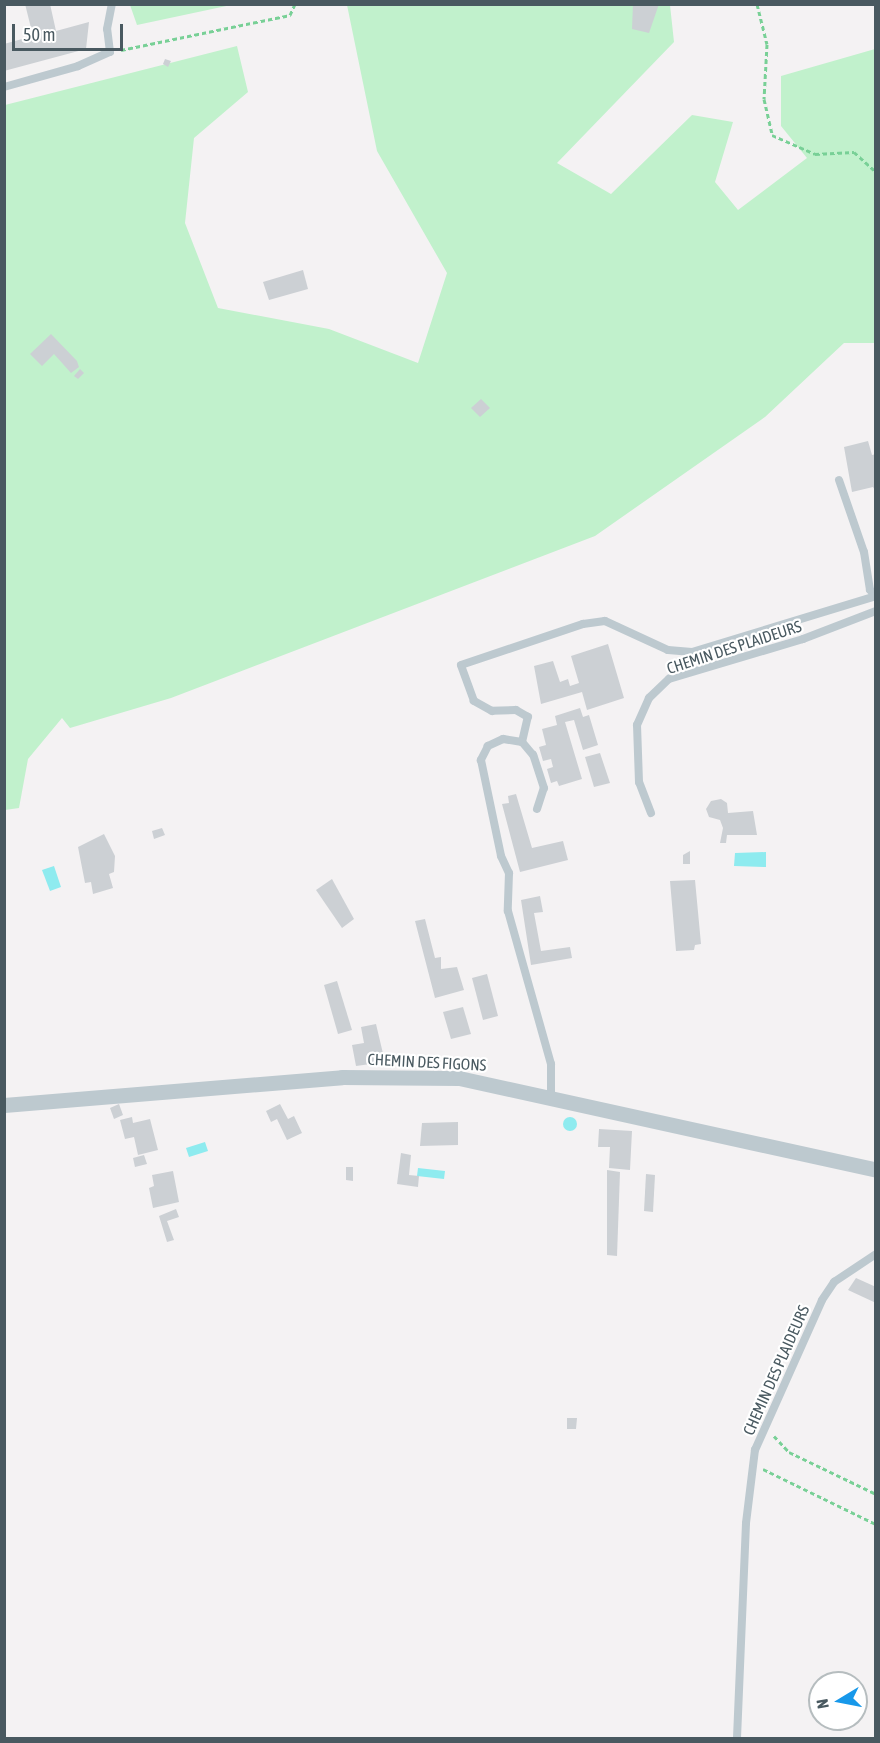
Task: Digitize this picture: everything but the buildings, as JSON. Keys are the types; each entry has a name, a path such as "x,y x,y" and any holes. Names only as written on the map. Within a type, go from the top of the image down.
{"street":[{"name":"CHEMIN DES FIGONS","path":"4,1105 389,1076 484,1081 876,1170"}],"lane":[{"path":"4,87 78,66 110,52 106,28 112,4"},
{"path":"522,742 528,717 516,710 492,711 474,701 461,665 583,624 605,621 668,650 692,652 875,595 870,590 864,552 839,480"},
{"name":"CHEMIN DES PLAIDEURS","path":"651,813 639,782 637,725 649,698 669,679 803,639 876,611"},
{"path":"537,809 544,788 533,755 522,742 503,739 488,746 480,760 501,856 509,873 507,911 551,1064 551,1096"},
{"name":"CHEMIN DES PLAIDEURS","path":"737,1738 746,1523 753,1465 766,1421 834,1282 876,1254"}],"path":[{"path":"110,52 290,15 295,4"},
{"path":"757,4 767,44 764,99 772,135 815,154 854,152 876,172"},
{"path":"766,1421 775,1438 789,1452 876,1494"},
{"path":"753,1465 876,1524"}],"green space":[{"path":"130,4 231,5 137,25"},
{"path":"347,5 670,5 674,42 557,163 611,194 692,115 733,122 715,182 738,210 807,158 781,126 781,76 875,49 875,343 844,343 765,417 595,536 171,698 70,728 62,718 28,759 19,808 5,810 5,105 237,46 248,92 194,138 185,223 218,308 329,329 418,363 447,273 377,151"}],"water":[{"path":"766,852 766,867 734,866 735,853"},
{"path":"54,866 61,887 50,891 42,870"},
{"path":"567,1117 573,1117 577,1124 573,1131 567,1131 563,1127 563,1121"},
{"path":"205,1142 208,1151 189,1157 186,1148"},
{"path":"418,1168 445,1171 444,1179 417,1176"}]}
